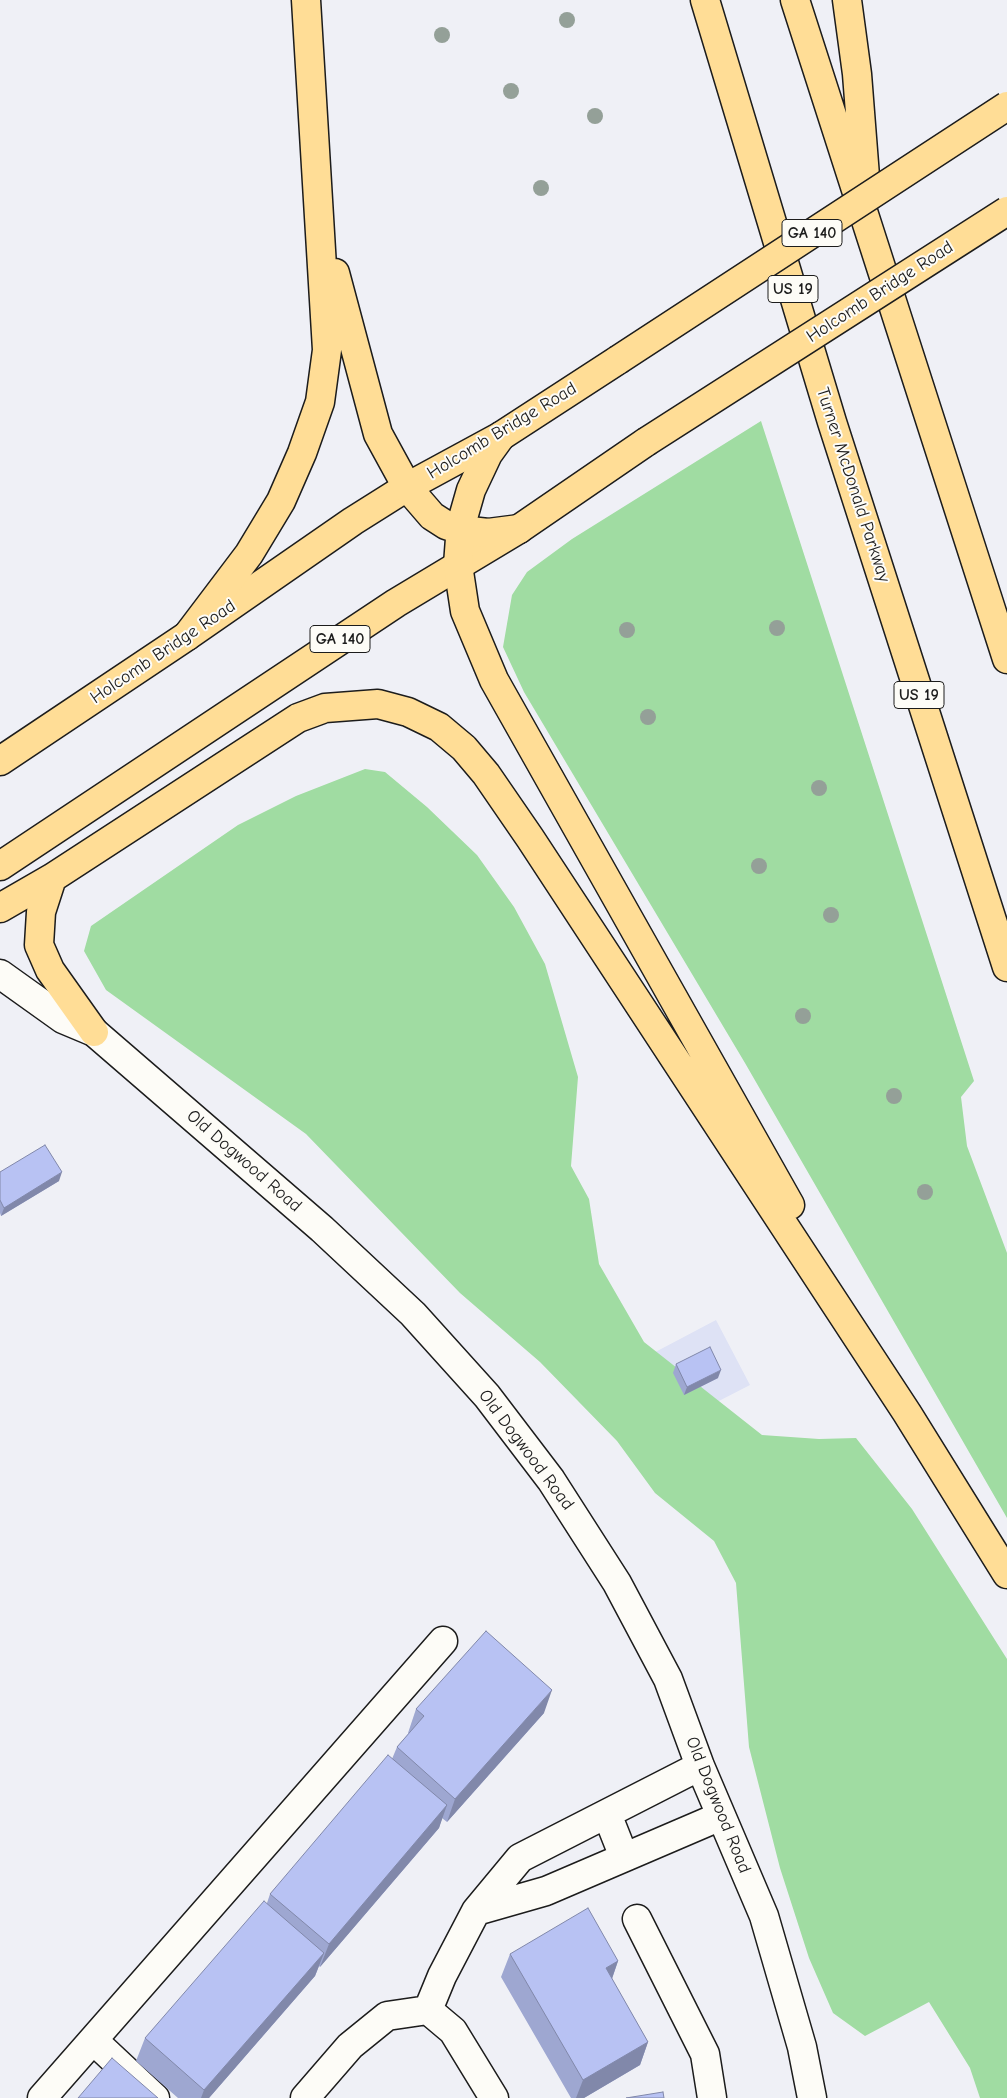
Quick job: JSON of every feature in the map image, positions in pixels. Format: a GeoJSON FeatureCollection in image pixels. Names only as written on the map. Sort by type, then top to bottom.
{"type":"FeatureCollection","features":[{"type":"Feature","properties":{"kind":"main road"},"geometry":{"type":"LineString","coordinates":[[187,636],[250,554],[281,501],[302,453],[320,402],[327,350],[321,221],[306,0]]}},
{"type":"Feature","properties":{"kind":"main road","name":"Turner McDonald Parkway"},"geometry":{"type":"LineString","coordinates":[[706,0],[832,422],[1007,967]]}},
{"type":"Feature","properties":{"kind":"main road"},"geometry":{"type":"LineString","coordinates":[[795,0],[1007,659]]}},
{"type":"Feature","properties":{"kind":"main road"},"geometry":{"type":"LineString","coordinates":[[848,0],[857,74],[868,231]]}},
{"type":"Feature","properties":{"kind":"main road","name":"Holcomb Bridge Road"},"geometry":{"type":"LineString","coordinates":[[0,761],[187,636],[353,521],[407,487],[501,436],[1007,106]]}},
{"type":"Feature","properties":{"kind":"main road","name":"Holcomb Bridge Road"},"geometry":{"type":"LineString","coordinates":[[0,866],[383,611],[519,530],[646,442],[1007,211]]}},
{"type":"Feature","properties":{"kind":"main road"},"geometry":{"type":"LineString","coordinates":[[321,221],[378,434],[407,487],[432,516],[446,525],[461,530],[488,533],[519,530]]}},
{"type":"Feature","properties":{"kind":"main road"},"geometry":{"type":"LineString","coordinates":[[501,436],[488,454],[471,490],[461,530],[458,565],[465,611],[494,680],[907,1413]]}},
{"type":"Feature","properties":{"kind":"main road"},"geometry":{"type":"LineString","coordinates":[[0,908],[52,878],[298,718],[325,708],[378,704],[408,712],[439,728],[464,748],[486,774],[530,838],[907,1413],[1007,1574]]}},
{"type":"Feature","properties":{"kind":"main road"},"geometry":{"type":"LineString","coordinates":[[52,878],[41,912],[39,945],[50,970],[94,1032]]}},
{"type":"Feature","properties":{"kind":"street","name":"Old Dogwood Road"},"geometry":{"type":"LineString","coordinates":[[0,974],[63,1019],[94,1032],[322,1229],[399,1301],[487,1396],[551,1480],[617,1583],[668,1679],[700,1766],[764,1916],[802,2047],[812,2098]]}},
{"type":"Feature","properties":{"kind":"street"},"geometry":{"type":"LineString","coordinates":[[42,2098],[443,1641]]}},
{"type":"Feature","properties":{"kind":"street"},"geometry":{"type":"LineString","coordinates":[[428,2010],[442,1976],[476,1911],[520,1858],[700,1766]]}},
{"type":"Feature","properties":{"kind":"street"},"geometry":{"type":"LineString","coordinates":[[607,1814],[624,1857]]}},
{"type":"Feature","properties":{"kind":"street"},"geometry":{"type":"LineString","coordinates":[[476,1911],[546,1891],[721,1816]]}},
{"type":"Feature","properties":{"kind":"street"},"geometry":{"type":"LineString","coordinates":[[637,1919],[704,2054],[712,2098]]}},
{"type":"Feature","properties":{"kind":"street"},"geometry":{"type":"LineString","coordinates":[[304,2098],[350,2046],[388,2016],[428,2010],[453,2031],[494,2098]]}},
{"type":"Feature","properties":{"kind":"street"},"geometry":{"type":"LineString","coordinates":[[93,2040],[154,2098]]}},
{"type":"Feature","properties":{"kind":"shaded area"},"geometry":{"type":"Polygon","coordinates":[[[716,1320],[750,1385],[678,1422],[644,1358],[716,1320]]]}},
{"type":"Feature","properties":{"kind":"green space"},"geometry":{"type":"Polygon","coordinates":[[[761,421],[974,1081],[961,1097],[967,1146],[1007,1253],[1007,1518],[745,1063],[524,692],[503,647],[512,595],[527,572],[572,539],[761,421]]]}},
{"type":"Feature","properties":{"kind":"green space"},"geometry":{"type":"Polygon","coordinates":[[[365,769],[385,772],[427,807],[477,855],[514,907],[545,964],[578,1077],[571,1166],[589,1199],[599,1264],[644,1342],[762,1435],[819,1439],[856,1438],[912,1509],[1007,1659],[1007,2098],[980,2098],[970,2068],[929,2002],[865,2036],[833,2013],[809,1958],[780,1868],[749,1747],[736,1583],[714,1541],[655,1493],[617,1441],[540,1362],[460,1293],[306,1134],[106,990],[84,951],[91,926],[238,825],[296,796],[365,769]]]}},
{"type":"Feature","properties":{"kind":"building"},"geometry":{"type":"Polygon","coordinates":[[[45,1145],[62,1172],[4,1208],[0,1200],[0,1172],[45,1145]]]}},
{"type":"Feature","properties":{"kind":"building"},"geometry":{"type":"Polygon","coordinates":[[[710,1347],[721,1370],[687,1387],[676,1364],[710,1347]]]}},
{"type":"Feature","properties":{"kind":"building"},"geometry":{"type":"Polygon","coordinates":[[[486,1631],[552,1690],[455,1799],[397,1747],[424,1716],[416,1709],[486,1631]]]}},
{"type":"Feature","properties":{"kind":"building"},"geometry":{"type":"Polygon","coordinates":[[[388,1755],[447,1805],[329,1944],[270,1894],[388,1755]]]}},
{"type":"Feature","properties":{"kind":"building"},"geometry":{"type":"Polygon","coordinates":[[[264,1901],[324,1953],[204,2090],[145,2038],[264,1901]]]}},
{"type":"Feature","properties":{"kind":"building"},"geometry":{"type":"Polygon","coordinates":[[[588,1908],[618,1961],[606,1968],[648,2042],[583,2080],[510,1954],[588,1908]]]}},
{"type":"Feature","properties":{"kind":"building"},"geometry":{"type":"Polygon","coordinates":[[[112,2058],[158,2098],[78,2098],[112,2058]]]}},
{"type":"Feature","properties":{"kind":"building"},"geometry":{"type":"Polygon","coordinates":[[[663,2092],[664,2098],[626,2098],[663,2092]]]}}]}
